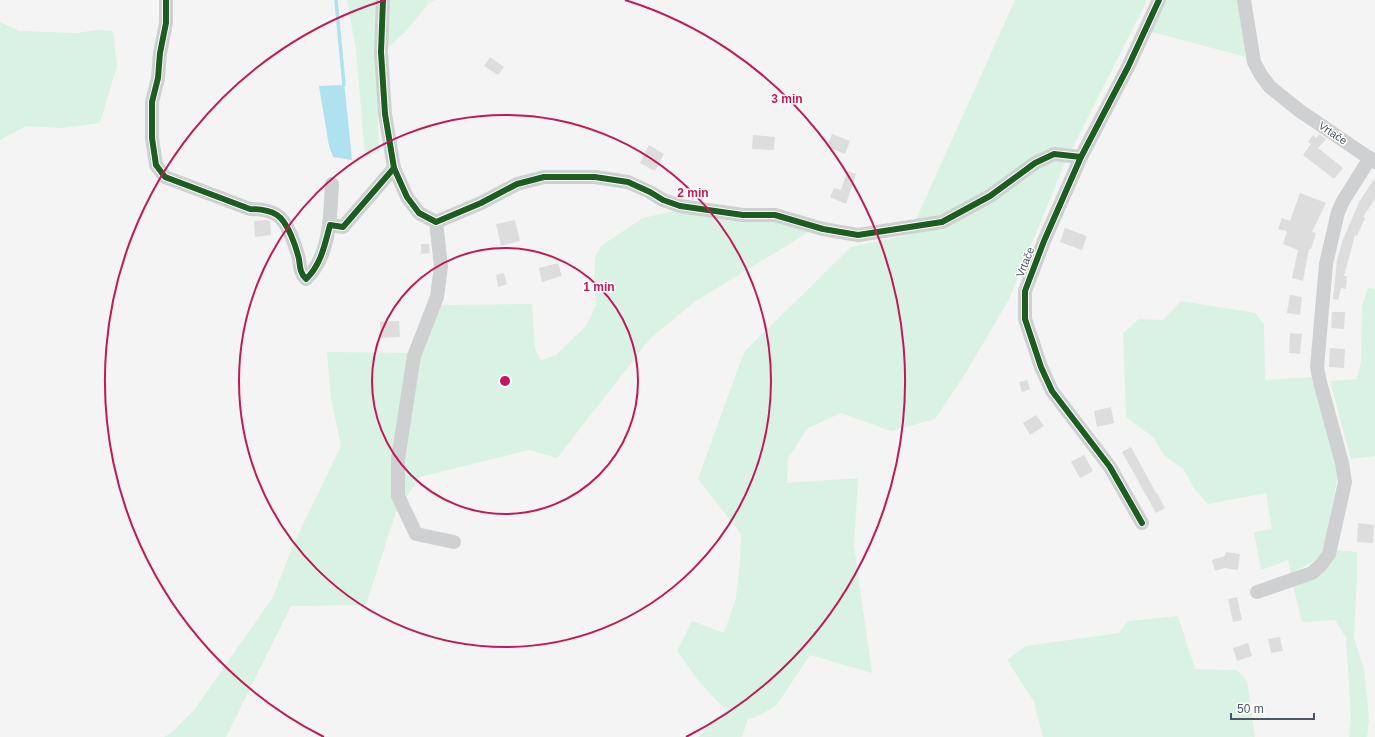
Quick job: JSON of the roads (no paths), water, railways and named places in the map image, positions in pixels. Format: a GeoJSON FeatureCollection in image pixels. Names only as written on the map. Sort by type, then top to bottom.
{"type":"FeatureCollection","features":[{"type":"Feature","properties":{"kind":"street"},"geometry":{"type":"LineString","coordinates":[[166,0],[166,23],[160,53],[158,78],[152,102],[152,138],[156,165],[165,177],[250,209],[264,209],[278,215],[290,231],[302,275],[306,279],[313,272],[323,251],[330,225],[332,184]]}},
{"type":"Feature","properties":{"kind":"street"},"geometry":{"type":"LineString","coordinates":[[383,0],[381,60],[385,114],[394,168],[407,197],[419,213],[436,222]]}},
{"type":"Feature","properties":{"kind":"street","name":"Vrtače"},"geometry":{"type":"LineString","coordinates":[[1142,523],[1110,467],[1052,391],[1041,367],[1025,319],[1025,292],[1044,241],[1082,157],[1128,67],[1159,0]]}},
{"type":"Feature","properties":{"kind":"street","name":"Vrtače"},"geometry":{"type":"LineString","coordinates":[[1244,0],[1254,62],[1270,87],[1300,111],[1372,160]]}},
{"type":"Feature","properties":{"kind":"street"},"geometry":{"type":"LineString","coordinates":[[436,222],[481,203],[517,184],[544,176],[595,177],[628,182],[663,200],[680,206],[743,215],[775,215],[823,229],[858,235],[942,222],[990,196],[1035,163],[1054,154],[1082,157]]}},
{"type":"Feature","properties":{"kind":"street"},"geometry":{"type":"LineString","coordinates":[[1256,592],[1312,573],[1321,565],[1329,554],[1345,482],[1342,463],[1320,382],[1318,367],[1326,264],[1342,201],[1372,160]]}},
{"type":"Feature","properties":{"kind":"street"},"geometry":{"type":"LineString","coordinates":[[330,225],[343,227],[394,168]]}},
{"type":"Feature","properties":{"kind":"street"},"geometry":{"type":"LineString","coordinates":[[436,222],[441,266],[437,297],[414,356],[398,459],[398,496],[416,534],[454,542]]}},
{"type":"Feature","properties":{"kind":"water"},"geometry":{"type":"Polygon","coordinates":[[[344,85],[352,160],[333,157],[329,146],[319,86],[344,85]]]}},
{"type":"Feature","properties":{"kind":"waterway"},"geometry":{"type":"LineString","coordinates":[[336,0],[344,85]]}}]}
